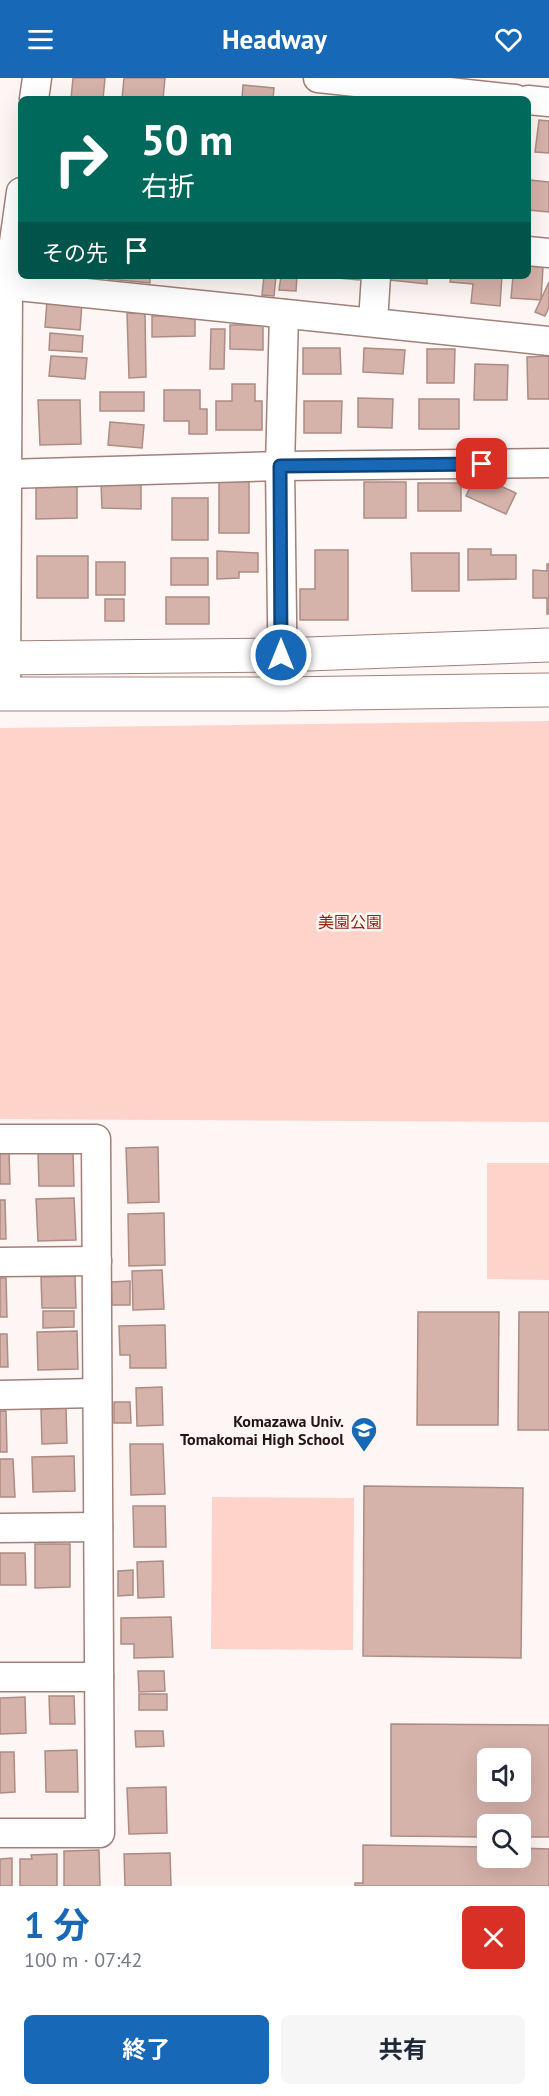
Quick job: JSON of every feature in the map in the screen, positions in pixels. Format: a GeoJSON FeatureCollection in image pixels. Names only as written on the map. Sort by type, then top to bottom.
{"type":"FeatureCollection","features":[{"type":"Feature","properties":{"kind":"street"},"geometry":{"type":"LineString","coordinates":[[34,96],[37,78]]}},
{"type":"Feature","properties":{"kind":"street"},"geometry":{"type":"LineString","coordinates":[[318,78],[484,96]]}},
{"type":"Feature","properties":{"kind":"street"},"geometry":{"type":"LineString","coordinates":[[531,100],[549,102]]}},
{"type":"Feature","properties":{"kind":"street"},"geometry":{"type":"LineString","coordinates":[[18,214],[8,285],[3,694],[283,694],[549,690]]}},
{"type":"Feature","properties":{"kind":"street"},"geometry":{"type":"LineString","coordinates":[[531,251],[549,253]]}},
{"type":"Feature","properties":{"kind":"street"},"geometry":{"type":"LineString","coordinates":[[373,321],[376,279]]}},
{"type":"Feature","properties":{"kind":"street"},"geometry":{"type":"LineString","coordinates":[[8,285],[549,341]]}},
{"type":"Feature","properties":{"kind":"street"},"geometry":{"type":"LineString","coordinates":[[283,694],[280,466],[284,314]]}},
{"type":"Feature","properties":{"kind":"street"},"geometry":{"type":"LineString","coordinates":[[6,474],[280,466],[549,463]]}},
{"type":"Feature","properties":{"kind":"street"},"geometry":{"type":"LineString","coordinates":[[2,658],[281,655],[549,645]]}},
{"type":"Feature","properties":{"kind":"street"},"geometry":{"type":"LineString","coordinates":[[0,1139],[96,1139],[99,1677],[99,1833],[0,1833]]}},
{"type":"Feature","properties":{"kind":"street"},"geometry":{"type":"LineString","coordinates":[[0,1262],[96,1261]]}},
{"type":"Feature","properties":{"kind":"street"},"geometry":{"type":"LineString","coordinates":[[0,1395],[97,1394]]}},
{"type":"Feature","properties":{"kind":"street"},"geometry":{"type":"LineString","coordinates":[[0,1528],[98,1527]]}},
{"type":"Feature","properties":{"kind":"street"},"geometry":{"type":"LineString","coordinates":[[0,1677],[99,1677]]}},
{"type":"Feature","properties":{"kind":"green space","name":"美園公園"},"geometry":{"type":"Polygon","coordinates":[[[549,721],[549,1122],[0,1119],[0,728],[549,721]]]}},
{"type":"Feature","properties":{"kind":"green space"},"geometry":{"type":"Polygon","coordinates":[[[487,1163],[549,1163],[549,1280],[487,1279],[487,1163]]]}},
{"type":"Feature","properties":{"kind":"green space"},"geometry":{"type":"Polygon","coordinates":[[[212,1497],[354,1498],[353,1650],[211,1649],[212,1497]]]}},
{"type":"Feature","properties":{"kind":"building"},"geometry":{"type":"Polygon","coordinates":[[[73,78],[105,78],[103,96],[71,96],[73,78]]]}},
{"type":"Feature","properties":{"kind":"building"},"geometry":{"type":"Polygon","coordinates":[[[124,78],[165,78],[163,96],[122,96],[124,78]]]}},
{"type":"Feature","properties":{"kind":"building"},"geometry":{"type":"Polygon","coordinates":[[[243,85],[274,88],[273,96],[242,96],[243,85]]]}},
{"type":"Feature","properties":{"kind":"building"},"geometry":{"type":"Polygon","coordinates":[[[539,120],[549,121],[549,153],[535,152],[539,120]]]}},
{"type":"Feature","properties":{"kind":"building"},"geometry":{"type":"Polygon","coordinates":[[[531,180],[549,182],[549,212],[531,210],[531,180]]]}},
{"type":"Feature","properties":{"kind":"building"},"geometry":{"type":"Polygon","coordinates":[[[531,266],[543,267],[541,300],[511,298],[513,279],[531,279],[531,266]]]}},
{"type":"Feature","properties":{"kind":"building"},"geometry":{"type":"Polygon","coordinates":[[[108,279],[150,279],[150,283],[108,279]]]}},
{"type":"Feature","properties":{"kind":"building"},"geometry":{"type":"Polygon","coordinates":[[[264,279],[276,279],[274,296],[262,295],[264,279]]]}},
{"type":"Feature","properties":{"kind":"building"},"geometry":{"type":"Polygon","coordinates":[[[281,279],[297,279],[296,291],[279,290],[281,279]]]}},
{"type":"Feature","properties":{"kind":"building"},"geometry":{"type":"Polygon","coordinates":[[[427,279],[427,284],[390,280],[427,279]]]}},
{"type":"Feature","properties":{"kind":"building"},"geometry":{"type":"Polygon","coordinates":[[[450,279],[502,279],[500,306],[471,303],[473,284],[450,282],[450,279]]]}},
{"type":"Feature","properties":{"kind":"building"},"geometry":{"type":"Polygon","coordinates":[[[549,282],[549,307],[545,316],[535,312],[549,282]]]}},
{"type":"Feature","properties":{"kind":"building"},"geometry":{"type":"Polygon","coordinates":[[[47,301],[82,303],[80,330],[45,327],[47,301]]]}},
{"type":"Feature","properties":{"kind":"building"},"geometry":{"type":"Polygon","coordinates":[[[127,313],[145,313],[146,377],[129,378],[127,313]]]}},
{"type":"Feature","properties":{"kind":"building"},"geometry":{"type":"Polygon","coordinates":[[[152,316],[195,316],[195,336],[152,337],[152,316]]]}},
{"type":"Feature","properties":{"kind":"building"},"geometry":{"type":"Polygon","coordinates":[[[230,325],[263,325],[263,350],[230,349],[230,325]]]}},
{"type":"Feature","properties":{"kind":"building"},"geometry":{"type":"Polygon","coordinates":[[[211,329],[225,329],[224,369],[210,369],[211,329]]]}},
{"type":"Feature","properties":{"kind":"building"},"geometry":{"type":"Polygon","coordinates":[[[50,333],[83,336],[82,352],[49,350],[50,333]]]}},
{"type":"Feature","properties":{"kind":"building"},"geometry":{"type":"Polygon","coordinates":[[[303,348],[340,348],[341,374],[303,374],[303,348]]]}},
{"type":"Feature","properties":{"kind":"building"},"geometry":{"type":"Polygon","coordinates":[[[364,348],[405,350],[403,374],[363,372],[364,348]]]}},
{"type":"Feature","properties":{"kind":"building"},"geometry":{"type":"Polygon","coordinates":[[[427,349],[455,349],[454,383],[427,383],[427,349]]]}},
{"type":"Feature","properties":{"kind":"building"},"geometry":{"type":"Polygon","coordinates":[[[51,356],[87,358],[85,379],[49,376],[51,356]]]}},
{"type":"Feature","properties":{"kind":"building"},"geometry":{"type":"Polygon","coordinates":[[[549,356],[549,399],[528,399],[527,357],[549,356]]]}},
{"type":"Feature","properties":{"kind":"building"},"geometry":{"type":"Polygon","coordinates":[[[475,364],[508,365],[507,400],[474,400],[475,364]]]}},
{"type":"Feature","properties":{"kind":"building"},"geometry":{"type":"Polygon","coordinates":[[[232,384],[255,384],[255,401],[262,401],[262,430],[216,430],[216,401],[232,401],[232,384]]]}},
{"type":"Feature","properties":{"kind":"building"},"geometry":{"type":"Polygon","coordinates":[[[164,390],[200,390],[200,409],[207,409],[207,434],[189,434],[189,421],[164,421],[164,390]]]}},
{"type":"Feature","properties":{"kind":"building"},"geometry":{"type":"Polygon","coordinates":[[[100,392],[144,392],[144,411],[100,411],[100,392]]]}},
{"type":"Feature","properties":{"kind":"building"},"geometry":{"type":"Polygon","coordinates":[[[358,398],[393,399],[392,428],[358,427],[358,398]]]}},
{"type":"Feature","properties":{"kind":"building"},"geometry":{"type":"Polygon","coordinates":[[[419,399],[459,399],[459,429],[419,429],[419,399]]]}},
{"type":"Feature","properties":{"kind":"building"},"geometry":{"type":"Polygon","coordinates":[[[38,400],[80,400],[81,444],[40,445],[38,400]]]}},
{"type":"Feature","properties":{"kind":"building"},"geometry":{"type":"Polygon","coordinates":[[[304,401],[342,401],[341,433],[304,433],[304,401]]]}},
{"type":"Feature","properties":{"kind":"building"},"geometry":{"type":"Polygon","coordinates":[[[110,422],[144,425],[142,448],[108,445],[110,422]]]}},
{"type":"Feature","properties":{"kind":"building"},"geometry":{"type":"Polygon","coordinates":[[[476,475],[516,493],[506,514],[466,496],[476,475]]]}},
{"type":"Feature","properties":{"kind":"building"},"geometry":{"type":"Polygon","coordinates":[[[219,481],[249,481],[249,533],[219,533],[219,481]]]}},
{"type":"Feature","properties":{"kind":"building"},"geometry":{"type":"Polygon","coordinates":[[[101,482],[141,482],[141,509],[102,508],[101,482]]]}},
{"type":"Feature","properties":{"kind":"building"},"geometry":{"type":"Polygon","coordinates":[[[364,482],[406,482],[406,518],[364,518],[364,482]]]}},
{"type":"Feature","properties":{"kind":"building"},"geometry":{"type":"Polygon","coordinates":[[[418,483],[461,483],[461,511],[418,511],[418,483]]]}},
{"type":"Feature","properties":{"kind":"building"},"geometry":{"type":"Polygon","coordinates":[[[36,485],[77,485],[77,518],[36,519],[36,485]]]}},
{"type":"Feature","properties":{"kind":"building"},"geometry":{"type":"Polygon","coordinates":[[[172,498],[208,498],[208,540],[172,540],[172,498]]]}},
{"type":"Feature","properties":{"kind":"building"},"geometry":{"type":"Polygon","coordinates":[[[468,549],[491,549],[491,555],[516,555],[516,579],[468,580],[468,549]]]}},
{"type":"Feature","properties":{"kind":"building"},"geometry":{"type":"Polygon","coordinates":[[[315,550],[348,550],[348,620],[300,620],[300,589],[315,589],[315,550]]]}},
{"type":"Feature","properties":{"kind":"building"},"geometry":{"type":"Polygon","coordinates":[[[217,551],[258,553],[258,572],[239,572],[239,578],[217,579],[217,551]]]}},
{"type":"Feature","properties":{"kind":"building"},"geometry":{"type":"Polygon","coordinates":[[[411,553],[459,553],[459,591],[412,591],[411,553]]]}},
{"type":"Feature","properties":{"kind":"building"},"geometry":{"type":"Polygon","coordinates":[[[37,556],[88,556],[88,598],[37,598],[37,556]]]}},
{"type":"Feature","properties":{"kind":"building"},"geometry":{"type":"Polygon","coordinates":[[[171,558],[208,558],[208,585],[171,585],[171,558]]]}},
{"type":"Feature","properties":{"kind":"building"},"geometry":{"type":"Polygon","coordinates":[[[96,562],[125,562],[125,595],[96,595],[96,562]]]}},
{"type":"Feature","properties":{"kind":"building"},"geometry":{"type":"Polygon","coordinates":[[[547,564],[549,564],[549,614],[547,614],[547,598],[533,598],[533,570],[547,571],[547,564]]]}},
{"type":"Feature","properties":{"kind":"building"},"geometry":{"type":"Polygon","coordinates":[[[166,597],[209,597],[209,624],[166,624],[166,597]]]}},
{"type":"Feature","properties":{"kind":"building"},"geometry":{"type":"Polygon","coordinates":[[[105,599],[124,599],[124,621],[105,621],[105,599]]]}},
{"type":"Feature","properties":{"kind":"building"},"geometry":{"type":"Polygon","coordinates":[[[158,1147],[159,1202],[128,1203],[126,1148],[158,1147]]]}},
{"type":"Feature","properties":{"kind":"building"},"geometry":{"type":"Polygon","coordinates":[[[0,1152],[9,1152],[10,1184],[0,1184],[0,1152]]]}},
{"type":"Feature","properties":{"kind":"building"},"geometry":{"type":"Polygon","coordinates":[[[73,1152],[74,1186],[39,1186],[38,1153],[73,1152]]]}},
{"type":"Feature","properties":{"kind":"building"},"geometry":{"type":"Polygon","coordinates":[[[74,1198],[76,1240],[38,1241],[36,1199],[74,1198]]]}},
{"type":"Feature","properties":{"kind":"building"},"geometry":{"type":"Polygon","coordinates":[[[0,1200],[5,1200],[6,1239],[0,1239],[0,1200]]]}},
{"type":"Feature","properties":{"kind":"building"},"geometry":{"type":"Polygon","coordinates":[[[164,1213],[165,1265],[129,1266],[128,1214],[164,1213]]]}},
{"type":"Feature","properties":{"kind":"building"},"geometry":{"type":"Polygon","coordinates":[[[162,1270],[164,1309],[133,1310],[132,1271],[162,1270]]]}},
{"type":"Feature","properties":{"kind":"building"},"geometry":{"type":"Polygon","coordinates":[[[75,1276],[76,1308],[42,1308],[41,1277],[75,1276]]]}},
{"type":"Feature","properties":{"kind":"building"},"geometry":{"type":"Polygon","coordinates":[[[0,1278],[6,1278],[7,1317],[0,1317],[0,1278]]]}},
{"type":"Feature","properties":{"kind":"building"},"geometry":{"type":"Polygon","coordinates":[[[130,1281],[130,1305],[112,1305],[111,1282],[130,1281]]]}},
{"type":"Feature","properties":{"kind":"building"},"geometry":{"type":"Polygon","coordinates":[[[43,1311],[74,1311],[74,1327],[43,1328],[43,1311]]]}},
{"type":"Feature","properties":{"kind":"building"},"geometry":{"type":"Polygon","coordinates":[[[418,1312],[499,1312],[498,1425],[417,1425],[418,1312]]]}},
{"type":"Feature","properties":{"kind":"building"},"geometry":{"type":"Polygon","coordinates":[[[519,1312],[549,1312],[549,1430],[518,1430],[519,1312]]]}},
{"type":"Feature","properties":{"kind":"building"},"geometry":{"type":"Polygon","coordinates":[[[165,1325],[166,1368],[130,1368],[130,1355],[120,1355],[119,1326],[165,1325]]]}},
{"type":"Feature","properties":{"kind":"building"},"geometry":{"type":"Polygon","coordinates":[[[77,1331],[78,1369],[38,1370],[37,1332],[77,1331]]]}},
{"type":"Feature","properties":{"kind":"building"},"geometry":{"type":"Polygon","coordinates":[[[0,1334],[7,1334],[8,1367],[0,1367],[0,1334]]]}},
{"type":"Feature","properties":{"kind":"building"},"geometry":{"type":"Polygon","coordinates":[[[162,1387],[163,1425],[137,1426],[136,1388],[162,1387]]]}},
{"type":"Feature","properties":{"kind":"building"},"geometry":{"type":"Polygon","coordinates":[[[114,1402],[130,1402],[131,1423],[114,1423],[114,1402]]]}},
{"type":"Feature","properties":{"kind":"building"},"geometry":{"type":"Polygon","coordinates":[[[66,1408],[67,1443],[42,1444],[41,1409],[66,1408]]]}},
{"type":"Feature","properties":{"kind":"building"},"geometry":{"type":"Polygon","coordinates":[[[0,1411],[6,1411],[7,1452],[0,1452],[0,1411]]]}},
{"type":"Feature","properties":{"kind":"building"},"geometry":{"type":"Polygon","coordinates":[[[130,1444],[163,1444],[165,1494],[131,1495],[130,1444]]]}},
{"type":"Feature","properties":{"kind":"building"},"geometry":{"type":"Polygon","coordinates":[[[74,1456],[75,1491],[33,1492],[32,1457],[74,1456]]]}},
{"type":"Feature","properties":{"kind":"building"},"geometry":{"type":"Polygon","coordinates":[[[0,1459],[13,1459],[15,1497],[0,1497],[0,1459]]]}},
{"type":"Feature","properties":{"kind":"building"},"geometry":{"type":"Polygon","coordinates":[[[364,1486],[523,1488],[521,1658],[363,1656],[364,1486]]]}},
{"type":"Feature","properties":{"kind":"building"},"geometry":{"type":"Polygon","coordinates":[[[133,1506],[165,1506],[166,1547],[134,1547],[133,1506]]]}},
{"type":"Feature","properties":{"kind":"building"},"geometry":{"type":"Polygon","coordinates":[[[35,1544],[70,1544],[70,1587],[35,1588],[35,1544]]]}},
{"type":"Feature","properties":{"kind":"building"},"geometry":{"type":"Polygon","coordinates":[[[0,1553],[25,1553],[26,1585],[0,1585],[0,1553]]]}},
{"type":"Feature","properties":{"kind":"building"},"geometry":{"type":"Polygon","coordinates":[[[163,1561],[164,1597],[138,1598],[137,1562],[163,1561]]]}},
{"type":"Feature","properties":{"kind":"building"},"geometry":{"type":"Polygon","coordinates":[[[133,1570],[133,1595],[118,1596],[118,1571],[133,1570]]]}},
{"type":"Feature","properties":{"kind":"building"},"geometry":{"type":"Polygon","coordinates":[[[171,1617],[173,1657],[134,1658],[134,1644],[121,1644],[121,1618],[171,1617]]]}},
{"type":"Feature","properties":{"kind":"building"},"geometry":{"type":"Polygon","coordinates":[[[138,1671],[164,1671],[165,1691],[139,1692],[138,1671]]]}},
{"type":"Feature","properties":{"kind":"building"},"geometry":{"type":"Polygon","coordinates":[[[139,1694],[167,1694],[167,1710],[139,1710],[139,1694]]]}},
{"type":"Feature","properties":{"kind":"building"},"geometry":{"type":"Polygon","coordinates":[[[49,1696],[74,1696],[75,1724],[50,1724],[49,1696]]]}},
{"type":"Feature","properties":{"kind":"building"},"geometry":{"type":"Polygon","coordinates":[[[25,1697],[26,1733],[0,1734],[0,1698],[25,1697]]]}},
{"type":"Feature","properties":{"kind":"building"},"geometry":{"type":"Polygon","coordinates":[[[391,1724],[549,1725],[549,1837],[531,1837],[531,1814],[477,1814],[477,1837],[391,1836],[391,1724]]]}},
{"type":"Feature","properties":{"kind":"building"},"geometry":{"type":"Polygon","coordinates":[[[135,1731],[163,1731],[164,1746],[136,1747],[135,1731]]]}},
{"type":"Feature","properties":{"kind":"building"},"geometry":{"type":"Polygon","coordinates":[[[77,1750],[78,1792],[46,1792],[45,1751],[77,1750]]]}},
{"type":"Feature","properties":{"kind":"building"},"geometry":{"type":"Polygon","coordinates":[[[0,1752],[14,1752],[15,1792],[0,1793],[0,1752]]]}},
{"type":"Feature","properties":{"kind":"building"},"geometry":{"type":"Polygon","coordinates":[[[166,1787],[167,1833],[129,1834],[127,1788],[166,1787]]]}},
{"type":"Feature","properties":{"kind":"building"},"geometry":{"type":"Polygon","coordinates":[[[363,1845],[477,1847],[477,1868],[531,1868],[531,1848],[549,1849],[549,1886],[355,1886],[355,1883],[363,1883],[363,1845]]]}},
{"type":"Feature","properties":{"kind":"building"},"geometry":{"type":"Polygon","coordinates":[[[99,1850],[100,1886],[64,1886],[64,1851],[99,1850]]]}},
{"type":"Feature","properties":{"kind":"building"},"geometry":{"type":"Polygon","coordinates":[[[170,1853],[171,1886],[125,1886],[124,1854],[170,1853]]]}},
{"type":"Feature","properties":{"kind":"building"},"geometry":{"type":"Polygon","coordinates":[[[57,1854],[57,1886],[20,1886],[20,1859],[32,1859],[31,1855],[57,1854]]]}},
{"type":"Feature","properties":{"kind":"building"},"geometry":{"type":"Polygon","coordinates":[[[12,1858],[12,1886],[0,1886],[0,1859],[12,1858]]]}},
{"type":"Feature","properties":{"kind":"place","name":"Komazawa Univ. Tomakomai High School"},"geometry":{"type":"Point","coordinates":[364,1453]}},
{"type":"Feature","properties":{"kind":"route"},"geometry":{"type":"LineString","coordinates":[[281,655],[280,466],[482,464]]}}]}
